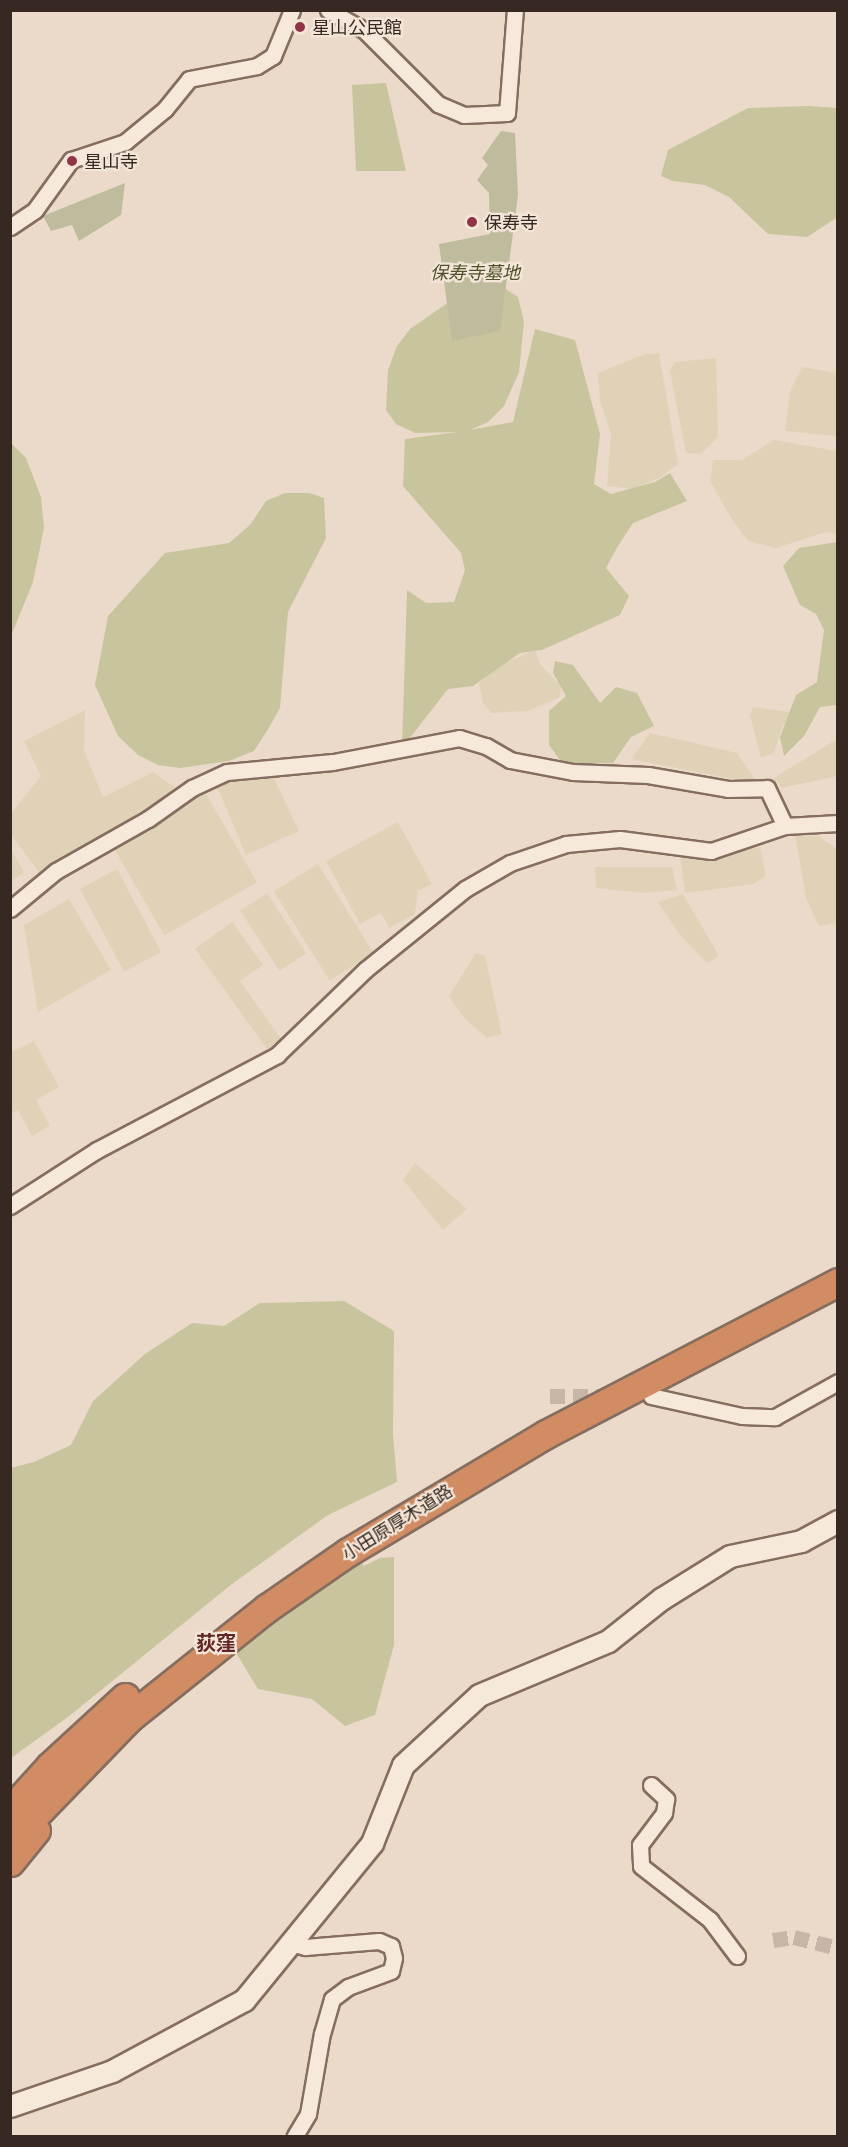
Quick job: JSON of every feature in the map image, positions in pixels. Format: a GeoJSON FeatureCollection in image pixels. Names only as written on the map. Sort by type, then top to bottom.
{"type":"FeatureCollection","features":[{"type":"Feature","properties":{"kind":"highway","name":"小田原厚木道路"},"geometry":{"type":"LineString","coordinates":[[10,1841],[129,1718],[267,1608],[348,1552],[536,1439],[737,1324],[837,1262]]}},
{"type":"Feature","properties":{"kind":"highway","name":"小田原厚木道路"},"geometry":{"type":"LineString","coordinates":[[10,1810],[50,1766],[125,1697],[304,1560],[454,1465],[737,1324],[837,1282]]}},
{"type":"Feature","properties":{"kind":"highway"},"geometry":{"type":"LineString","coordinates":[[10,1862],[129,1718]]}},
{"type":"Feature","properties":{"kind":"street"},"geometry":{"type":"LineString","coordinates":[[10,227],[35,210],[71,160],[125,142],[165,109],[189,79],[257,66],[273,56],[292,10]]}},
{"type":"Feature","properties":{"kind":"street"},"geometry":{"type":"LineString","coordinates":[[328,10],[364,30],[438,104],[464,115],[507,113],[515,10]]}},
{"type":"Feature","properties":{"kind":"street"},"geometry":{"type":"LineString","coordinates":[[10,909],[56,871],[148,819],[192,788],[227,772],[333,762],[459,738],[486,746],[510,760],[573,772],[648,775],[728,789],[767,788],[784,826]]}},
{"type":"Feature","properties":{"kind":"street"},"geometry":{"type":"LineString","coordinates":[[10,1206],[97,1150],[277,1055],[365,970],[465,890],[510,863],[566,844],[620,839],[711,851],[784,826],[837,823]]}},
{"type":"Feature","properties":{"kind":"street"},"geometry":{"type":"LineString","coordinates":[[651,1396],[742,1416],[775,1417],[837,1382]]}},
{"type":"Feature","properties":{"kind":"street"},"geometry":{"type":"LineString","coordinates":[[10,2106],[112,2072],[234,2006],[252,1991],[372,1843],[403,1765],[479,1695],[608,1641],[661,1599],[730,1556],[801,1541],[837,1521]]}},
{"type":"Feature","properties":{"kind":"street"},"geometry":{"type":"LineString","coordinates":[[651,1785],[666,1799],[664,1813],[640,1845],[641,1866],[710,1920],[737,1956]]}},
{"type":"Feature","properties":{"kind":"street"},"geometry":{"type":"LineString","coordinates":[[291,1943],[305,1947],[379,1941],[391,1946],[394,1958],[391,1971],[348,1987],[332,1998],[322,2033],[308,2114],[295,2136]]}},
{"type":"Feature","properties":{"kind":"shaded area"},"geometry":{"type":"Polygon","coordinates":[[[386,83],[406,171],[356,171],[352,85],[386,83]]]}},
{"type":"Feature","properties":{"kind":"shaded area"},"geometry":{"type":"Polygon","coordinates":[[[809,106],[837,108],[838,217],[807,237],[768,234],[729,197],[705,185],[673,181],[661,176],[668,150],[748,108],[809,106]]]}},
{"type":"Feature","properties":{"kind":"shaded area"},"geometry":{"type":"Polygon","coordinates":[[[504,288],[518,297],[524,322],[519,372],[504,406],[488,422],[470,430],[513,422],[535,329],[575,340],[600,434],[594,484],[611,494],[655,482],[670,473],[687,501],[633,523],[618,546],[606,568],[629,596],[620,615],[542,650],[520,653],[473,686],[448,689],[402,748],[407,590],[426,603],[454,602],[465,570],[461,553],[403,486],[405,439],[457,432],[415,433],[396,424],[386,410],[388,370],[397,346],[410,329],[446,304],[478,290],[504,288]]]}},
{"type":"Feature","properties":{"kind":"shaded area"},"geometry":{"type":"Polygon","coordinates":[[[659,353],[678,464],[659,478],[632,489],[607,486],[611,434],[600,401],[598,373],[645,354],[659,353]]]}},
{"type":"Feature","properties":{"kind":"shaded area"},"geometry":{"type":"Polygon","coordinates":[[[716,358],[718,437],[701,454],[686,453],[670,371],[675,362],[716,358]]]}},
{"type":"Feature","properties":{"kind":"shaded area"},"geometry":{"type":"Polygon","coordinates":[[[802,367],[837,373],[837,436],[785,431],[790,391],[802,367]]]}},
{"type":"Feature","properties":{"kind":"shaded area"},"geometry":{"type":"Polygon","coordinates":[[[774,440],[837,451],[837,534],[826,532],[776,548],[748,541],[733,521],[710,481],[713,460],[742,460],[774,440]]]}},
{"type":"Feature","properties":{"kind":"shaded area"},"geometry":{"type":"Polygon","coordinates":[[[11,443],[26,458],[41,497],[44,528],[33,582],[11,636],[11,443]]]}},
{"type":"Feature","properties":{"kind":"shaded area"},"geometry":{"type":"Polygon","coordinates":[[[285,493],[309,493],[324,498],[326,538],[288,612],[280,708],[254,751],[229,761],[180,768],[158,765],[138,755],[118,736],[95,685],[108,616],[165,553],[229,543],[250,525],[266,501],[285,493]]]}},
{"type":"Feature","properties":{"kind":"shaded area"},"geometry":{"type":"Polygon","coordinates":[[[837,542],[837,705],[820,707],[804,736],[784,756],[780,737],[796,695],[817,682],[824,630],[816,614],[800,605],[783,566],[799,548],[837,542]]]}},
{"type":"Feature","properties":{"kind":"shaded area"},"geometry":{"type":"Polygon","coordinates":[[[535,650],[540,664],[561,686],[560,697],[528,711],[491,713],[483,703],[479,683],[498,666],[535,650]]]}},
{"type":"Feature","properties":{"kind":"shaded area"},"geometry":{"type":"Polygon","coordinates":[[[555,661],[573,665],[600,703],[616,687],[637,693],[654,726],[631,737],[613,763],[563,764],[549,745],[549,711],[566,696],[553,673],[555,661]]]}},
{"type":"Feature","properties":{"kind":"shaded area"},"geometry":{"type":"Polygon","coordinates":[[[753,707],[789,712],[793,721],[783,724],[774,753],[761,758],[750,715],[753,707]]]}},
{"type":"Feature","properties":{"kind":"shaded area"},"geometry":{"type":"Polygon","coordinates":[[[85,710],[84,750],[103,797],[153,772],[178,790],[39,872],[11,835],[10,815],[41,776],[24,741],[85,710]]]}},
{"type":"Feature","properties":{"kind":"shaded area"},"geometry":{"type":"Polygon","coordinates":[[[650,733],[737,753],[758,784],[631,759],[650,733]]]}},
{"type":"Feature","properties":{"kind":"shaded area"},"geometry":{"type":"Polygon","coordinates":[[[837,739],[837,776],[782,788],[774,778],[837,739]]]}},
{"type":"Feature","properties":{"kind":"shaded area"},"geometry":{"type":"Polygon","coordinates":[[[271,772],[299,831],[246,855],[216,784],[271,772]]]}},
{"type":"Feature","properties":{"kind":"shaded area"},"geometry":{"type":"Polygon","coordinates":[[[205,792],[257,882],[164,936],[112,846],[205,792]]]}},
{"type":"Feature","properties":{"kind":"shaded area"},"geometry":{"type":"Polygon","coordinates":[[[398,822],[432,884],[418,891],[415,914],[389,928],[381,913],[360,924],[326,861],[398,822]]]}},
{"type":"Feature","properties":{"kind":"shaded area"},"geometry":{"type":"Polygon","coordinates":[[[795,834],[820,837],[837,849],[837,923],[819,926],[806,898],[795,834]]]}},
{"type":"Feature","properties":{"kind":"shaded area"},"geometry":{"type":"Polygon","coordinates":[[[760,847],[766,876],[753,884],[685,893],[680,856],[721,856],[760,847]]]}},
{"type":"Feature","properties":{"kind":"shaded area"},"geometry":{"type":"Polygon","coordinates":[[[11,849],[24,872],[10,882],[11,849]]]}},
{"type":"Feature","properties":{"kind":"shaded area"},"geometry":{"type":"Polygon","coordinates":[[[318,864],[374,953],[330,981],[274,892],[318,864]]]}},
{"type":"Feature","properties":{"kind":"shaded area"},"geometry":{"type":"Polygon","coordinates":[[[595,867],[672,867],[677,890],[643,893],[596,888],[595,867]]]}},
{"type":"Feature","properties":{"kind":"shaded area"},"geometry":{"type":"Polygon","coordinates":[[[117,869],[161,952],[124,972],[80,889],[117,869]]]}},
{"type":"Feature","properties":{"kind":"shaded area"},"geometry":{"type":"Polygon","coordinates":[[[267,893],[306,953],[279,971],[240,910],[267,893]]]}},
{"type":"Feature","properties":{"kind":"shaded area"},"geometry":{"type":"Polygon","coordinates":[[[683,894],[719,956],[707,963],[681,936],[658,902],[683,894]]]}},
{"type":"Feature","properties":{"kind":"shaded area"},"geometry":{"type":"Polygon","coordinates":[[[69,899],[111,970],[38,1012],[24,925],[69,899]]]}},
{"type":"Feature","properties":{"kind":"shaded area"},"geometry":{"type":"Polygon","coordinates":[[[232,922],[263,965],[240,981],[281,1039],[267,1049],[195,949],[232,922]]]}},
{"type":"Feature","properties":{"kind":"shaded area"},"geometry":{"type":"Polygon","coordinates":[[[476,953],[485,956],[502,1034],[487,1038],[464,1018],[449,996],[476,953]]]}},
{"type":"Feature","properties":{"kind":"shaded area"},"geometry":{"type":"Polygon","coordinates":[[[34,1041],[59,1087],[36,1100],[50,1126],[32,1136],[18,1110],[11,1114],[10,1053],[34,1041]]]}},
{"type":"Feature","properties":{"kind":"shaded area"},"geometry":{"type":"Polygon","coordinates":[[[415,1163],[467,1209],[443,1230],[403,1180],[415,1163]]]}},
{"type":"Feature","properties":{"kind":"shaded area"},"geometry":{"type":"Polygon","coordinates":[[[344,1301],[394,1331],[393,1434],[397,1482],[328,1515],[232,1584],[68,1717],[11,1758],[11,1468],[34,1462],[71,1445],[93,1401],[145,1354],[192,1323],[224,1326],[260,1303],[344,1301]]]}},
{"type":"Feature","properties":{"kind":"shaded area"},"geometry":{"type":"Polygon","coordinates":[[[394,1557],[394,1645],[375,1715],[345,1726],[312,1699],[258,1689],[235,1651],[279,1613],[358,1558],[364,1566],[380,1558],[394,1557]]]}},
{"type":"Feature","properties":{"kind":"green space","name":"保寿寺墓地"},"geometry":{"type":"Polygon","coordinates":[[[501,131],[515,133],[518,195],[500,331],[452,341],[439,244],[490,234],[489,193],[477,180],[488,165],[482,158],[501,131]]]}},
{"type":"Feature","properties":{"kind":"green space"},"geometry":{"type":"Polygon","coordinates":[[[125,183],[121,215],[79,241],[72,225],[51,231],[43,216],[125,183]]]}},
{"type":"Feature","properties":{"kind":"tunnel"},"geometry":{"type":"LineString","coordinates":[[550,1396],[610,1396]]}},
{"type":"Feature","properties":{"kind":"tunnel"},"geometry":{"type":"LineString","coordinates":[[773,1940],[794,1937],[838,1948]]}},
{"type":"Feature","properties":{"kind":"place","name":"星山公民館"},"geometry":{"type":"Point","coordinates":[300,27]}},
{"type":"Feature","properties":{"kind":"place","name":"星山寺"},"geometry":{"type":"Point","coordinates":[72,161]}},
{"type":"Feature","properties":{"kind":"place","name":"保寿寺"},"geometry":{"type":"Point","coordinates":[472,222]}},
{"type":"Feature","properties":{"kind":"district","name":"荻窪"},"geometry":{"type":"Point","coordinates":[216,1642]}}]}
